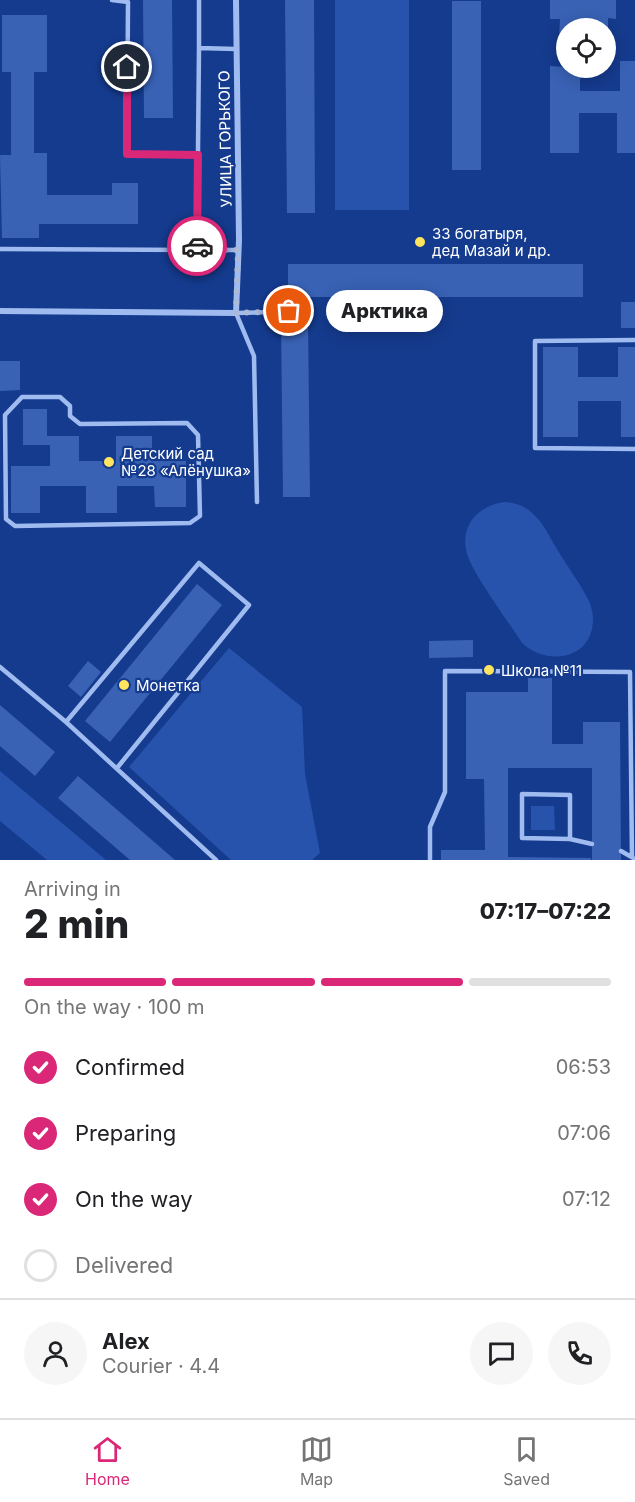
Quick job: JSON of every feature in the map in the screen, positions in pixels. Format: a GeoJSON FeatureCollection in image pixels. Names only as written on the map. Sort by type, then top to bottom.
{"type":"FeatureCollection","features":[{"type":"Feature","properties":{"kind":"street","name":"УЛИЦА ГОРЬКОГО"},"geometry":{"type":"LineString","coordinates":[[236,0],[238,250],[236,313]]}},
{"type":"Feature","properties":{"kind":"street"},"geometry":{"type":"LineString","coordinates":[[0,311],[236,313]]}},
{"type":"Feature","properties":{"kind":"lane"},"geometry":{"type":"LineString","coordinates":[[112,0],[128,2],[127,154],[198,155]]}},
{"type":"Feature","properties":{"kind":"lane"},"geometry":{"type":"LineString","coordinates":[[197,250],[198,0]]}},
{"type":"Feature","properties":{"kind":"lane"},"geometry":{"type":"LineString","coordinates":[[199,48],[236,49]]}},
{"type":"Feature","properties":{"kind":"lane"},"geometry":{"type":"LineString","coordinates":[[0,249],[238,250]]}},
{"type":"Feature","properties":{"kind":"lane"},"geometry":{"type":"LineString","coordinates":[[257,502],[254,356],[236,313],[311,311]]}},
{"type":"Feature","properties":{"kind":"lane"},"geometry":{"type":"LineString","coordinates":[[635,340],[535,341],[535,448],[635,448]]}},
{"type":"Feature","properties":{"kind":"lane"},"geometry":{"type":"LineString","coordinates":[[22,397],[60,397],[70,406],[70,416],[80,424],[187,423],[198,435],[200,516],[190,523],[15,526],[6,519],[3,414],[22,397]]}},
{"type":"Feature","properties":{"kind":"lane"},"geometry":{"type":"LineString","coordinates":[[66,722],[198,563],[249,605],[117,768]]}},
{"type":"Feature","properties":{"kind":"lane"},"geometry":{"type":"LineString","coordinates":[[0,667],[66,722],[216,860]]}},
{"type":"Feature","properties":{"kind":"lane"},"geometry":{"type":"LineString","coordinates":[[430,860],[430,827],[445,792],[445,671],[630,672],[633,858]]}},
{"type":"Feature","properties":{"kind":"lane"},"geometry":{"type":"LineString","coordinates":[[570,839],[570,795],[522,794],[522,838],[570,839],[592,844]]}},
{"type":"Feature","properties":{"kind":"lane"},"geometry":{"type":"LineString","coordinates":[[621,851],[633,858]]}},
{"type":"Feature","properties":{"kind":"shaded area"},"geometry":{"type":"Polygon","coordinates":[[[335,0],[409,0],[409,210],[335,210],[335,0]]]}},
{"type":"Feature","properties":{"kind":"shaded area"},"geometry":{"type":"Polygon","coordinates":[[[505,502],[524,507],[538,519],[589,601],[593,617],[591,632],[586,643],[567,655],[544,655],[522,643],[482,583],[469,559],[465,540],[466,532],[474,517],[488,507],[505,502]]]}},
{"type":"Feature","properties":{"kind":"shaded area"},"geometry":{"type":"Polygon","coordinates":[[[229,648],[302,707],[305,774],[320,853],[312,860],[231,860],[129,767],[229,648]]]}},
{"type":"Feature","properties":{"kind":"shaded area"},"geometry":{"type":"Polygon","coordinates":[[[0,771],[106,860],[47,860],[0,821],[0,771]]]}},
{"type":"Feature","properties":{"kind":"shaded area"},"geometry":{"type":"Polygon","coordinates":[[[531,806],[554,806],[555,830],[531,830],[531,806]]]}},
{"type":"Feature","properties":{"kind":"building"},"geometry":{"type":"Polygon","coordinates":[[[143,0],[172,0],[173,118],[144,118],[143,0]]]}},
{"type":"Feature","properties":{"kind":"building"},"geometry":{"type":"Polygon","coordinates":[[[285,0],[314,0],[315,213],[287,213],[285,0]]]}},
{"type":"Feature","properties":{"kind":"building"},"geometry":{"type":"Polygon","coordinates":[[[550,0],[616,0],[616,18],[550,19],[550,0]]]}},
{"type":"Feature","properties":{"kind":"building"},"geometry":{"type":"Polygon","coordinates":[[[452,1],[481,1],[481,170],[452,170],[452,1]]]}},
{"type":"Feature","properties":{"kind":"building"},"geometry":{"type":"Polygon","coordinates":[[[2,15],[47,15],[47,72],[34,72],[34,153],[47,153],[47,195],[112,195],[112,183],[138,183],[138,224],[39,224],[39,238],[2,238],[0,155],[11,155],[11,72],[2,72],[2,15]]]}},
{"type":"Feature","properties":{"kind":"building"},"geometry":{"type":"Polygon","coordinates":[[[620,61],[635,61],[635,153],[617,153],[617,113],[579,113],[579,153],[550,153],[550,66],[556,66],[556,78],[580,78],[580,91],[620,91],[620,61]]]}},
{"type":"Feature","properties":{"kind":"building"},"geometry":{"type":"Polygon","coordinates":[[[288,264],[583,264],[583,297],[288,297],[288,264]]]}},
{"type":"Feature","properties":{"kind":"building"},"geometry":{"type":"Polygon","coordinates":[[[621,302],[635,302],[635,328],[621,328],[621,302]]]}},
{"type":"Feature","properties":{"kind":"building"},"geometry":{"type":"Polygon","coordinates":[[[281,321],[308,321],[310,497],[283,497],[281,321]]]}},
{"type":"Feature","properties":{"kind":"building"},"geometry":{"type":"Polygon","coordinates":[[[543,347],[578,347],[578,377],[618,377],[618,347],[635,347],[635,437],[621,437],[621,401],[578,401],[578,437],[543,437],[543,347]]]}},
{"type":"Feature","properties":{"kind":"building"},"geometry":{"type":"Polygon","coordinates":[[[0,361],[20,361],[20,390],[0,391],[0,361]]]}},
{"type":"Feature","properties":{"kind":"building"},"geometry":{"type":"Polygon","coordinates":[[[23,409],[47,409],[47,436],[79,436],[79,461],[116,461],[116,436],[152,436],[152,461],[186,461],[186,507],[155,507],[154,486],[117,486],[117,513],[86,513],[86,486],[40,486],[40,513],[11,513],[11,466],[50,466],[50,445],[23,445],[23,409]]]}},
{"type":"Feature","properties":{"kind":"building"},"geometry":{"type":"Polygon","coordinates":[[[197,584],[222,605],[110,742],[85,721],[197,584]]]}},
{"type":"Feature","properties":{"kind":"building"},"geometry":{"type":"Polygon","coordinates":[[[473,640],[473,657],[429,658],[429,641],[473,640]]]}},
{"type":"Feature","properties":{"kind":"building"},"geometry":{"type":"Polygon","coordinates":[[[88,661],[101,672],[81,697],[68,686],[88,661]]]}},
{"type":"Feature","properties":{"kind":"building"},"geometry":{"type":"Polygon","coordinates":[[[528,678],[552,678],[552,744],[583,744],[583,722],[620,722],[621,860],[592,860],[592,768],[508,768],[508,857],[591,858],[591,860],[441,860],[441,850],[485,850],[484,779],[466,779],[466,692],[528,692],[528,678]]]}},
{"type":"Feature","properties":{"kind":"building"},"geometry":{"type":"Polygon","coordinates":[[[0,705],[55,752],[35,776],[0,746],[0,705]]]}},
{"type":"Feature","properties":{"kind":"building"},"geometry":{"type":"Polygon","coordinates":[[[78,776],[175,860],[130,860],[58,798],[78,776]]]}},
{"type":"Feature","properties":{"kind":"way so far"},"geometry":{"type":"LineString","coordinates":[[197,246],[197,250],[238,250],[236,313],[289,311]]}},
{"type":"Feature","properties":{"kind":"place","name":"33 богатыря, дед Мазай и др."},"geometry":{"type":"Point","coordinates":[420,242]}},
{"type":"Feature","properties":{"kind":"place","name":"Арктика"},"geometry":{"type":"Point","coordinates":[289,311]}},
{"type":"Feature","properties":{"kind":"place","name":"Детский сад №28 «Алёнушка»"},"geometry":{"type":"Point","coordinates":[109,462]}},
{"type":"Feature","properties":{"kind":"place","name":"Школа №11"},"geometry":{"type":"Point","coordinates":[489,670]}},
{"type":"Feature","properties":{"kind":"place","name":"Монетка"},"geometry":{"type":"Point","coordinates":[124,685]}},
{"type":"Feature","properties":{"kind":"route"},"geometry":{"type":"LineString","coordinates":[[127,67],[127,154],[198,155],[197,246]]}}]}
